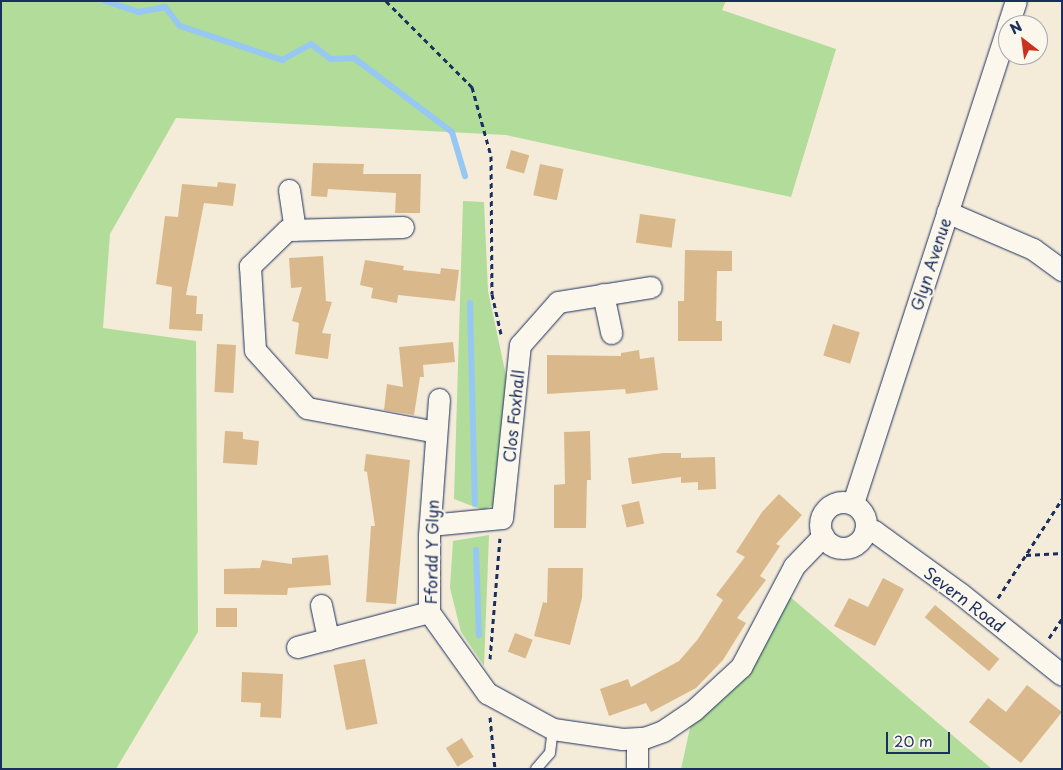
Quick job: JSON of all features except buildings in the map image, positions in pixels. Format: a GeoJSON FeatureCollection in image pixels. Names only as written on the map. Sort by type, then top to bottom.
{"type":"FeatureCollection","features":[{"type":"Feature","properties":{"kind":"street","name":"Glyn Avenue"},"geometry":{"type":"LineString","coordinates":[[1011,15],[1016,1]]}},
{"type":"Feature","properties":{"kind":"street","name":"Glyn Avenue"},"geometry":{"type":"LineString","coordinates":[[853,503],[998,56]]}},
{"type":"Feature","properties":{"kind":"street"},"geometry":{"type":"LineString","coordinates":[[290,190],[295,230]]}},
{"type":"Feature","properties":{"kind":"street"},"geometry":{"type":"LineString","coordinates":[[947,212],[1033,249],[1062,270]]}},
{"type":"Feature","properties":{"kind":"street"},"geometry":{"type":"LineString","coordinates":[[403,227],[287,230],[250,266],[255,350],[307,408],[436,432]]}},
{"type":"Feature","properties":{"kind":"street","name":"Clos Foxhall"},"geometry":{"type":"LineString","coordinates":[[502,518],[520,345],[558,302],[651,287]]}},
{"type":"Feature","properties":{"kind":"street"},"geometry":{"type":"LineString","coordinates":[[603,294],[611,333]]}},
{"type":"Feature","properties":{"kind":"street","name":"Ffordd Y Glyn"},"geometry":{"type":"LineString","coordinates":[[439,399],[430,525],[429,612],[487,693],[553,729],[637,739],[663,731],[694,710],[741,666],[794,566],[823,536]]}},
{"type":"Feature","properties":{"kind":"street"},"geometry":{"type":"LineString","coordinates":[[838,502],[853,503],[866,518],[866,531],[857,544],[842,548],[834,546],[823,536],[820,522],[826,509],[838,502]]}},
{"type":"Feature","properties":{"kind":"street"},"geometry":{"type":"LineString","coordinates":[[430,525],[502,518]]}},
{"type":"Feature","properties":{"kind":"street","name":"Severn Road"},"geometry":{"type":"LineString","coordinates":[[866,531],[874,531],[987,615],[1062,675]]}},
{"type":"Feature","properties":{"kind":"street"},"geometry":{"type":"LineString","coordinates":[[321,606],[328,639]]}},
{"type":"Feature","properties":{"kind":"street"},"geometry":{"type":"LineString","coordinates":[[297,647],[429,612]]}},
{"type":"Feature","properties":{"kind":"street"},"geometry":{"type":"LineString","coordinates":[[637,739],[637,769]]}},
{"type":"Feature","properties":{"kind":"lane"},"geometry":{"type":"LineString","coordinates":[[536,769],[550,753],[553,729]]}},
{"type":"Feature","properties":{"kind":"path"},"geometry":{"type":"LineString","coordinates":[[386,1],[472,87],[490,156],[492,294],[503,340]]}},
{"type":"Feature","properties":{"kind":"path"},"geometry":{"type":"LineString","coordinates":[[987,615],[1062,499]]}},
{"type":"Feature","properties":{"kind":"path"},"geometry":{"type":"LineString","coordinates":[[495,769],[487,693],[502,518]]}},
{"type":"Feature","properties":{"kind":"path"},"geometry":{"type":"LineString","coordinates":[[1026,554],[1062,553]]}},
{"type":"Feature","properties":{"kind":"green space"},"geometry":{"type":"Polygon","coordinates":[[[1,1],[726,1],[722,10],[836,49],[791,197],[506,135],[176,118],[110,234],[103,328],[196,341],[198,632],[116,769],[1,769],[1,1]]]}},
{"type":"Feature","properties":{"kind":"green space"},"geometry":{"type":"Polygon","coordinates":[[[463,201],[484,202],[488,291],[508,385],[496,504],[483,510],[454,499],[463,201]]]}},
{"type":"Feature","properties":{"kind":"green space"},"geometry":{"type":"Polygon","coordinates":[[[489,535],[484,666],[461,632],[450,588],[453,541],[489,535]]]}},
{"type":"Feature","properties":{"kind":"green space"},"geometry":{"type":"Polygon","coordinates":[[[782,590],[992,769],[681,769],[694,710],[741,666],[782,590]]]}},
{"type":"Feature","properties":{"kind":"waterway"},"geometry":{"type":"LineString","coordinates":[[105,1],[138,12],[165,7],[180,26],[282,60],[311,44],[331,59],[354,58],[452,132],[465,176]]}},
{"type":"Feature","properties":{"kind":"waterway"},"geometry":{"type":"LineString","coordinates":[[470,303],[475,504]]}},
{"type":"Feature","properties":{"kind":"waterway"},"geometry":{"type":"LineString","coordinates":[[476,550],[479,635]]}}]}
